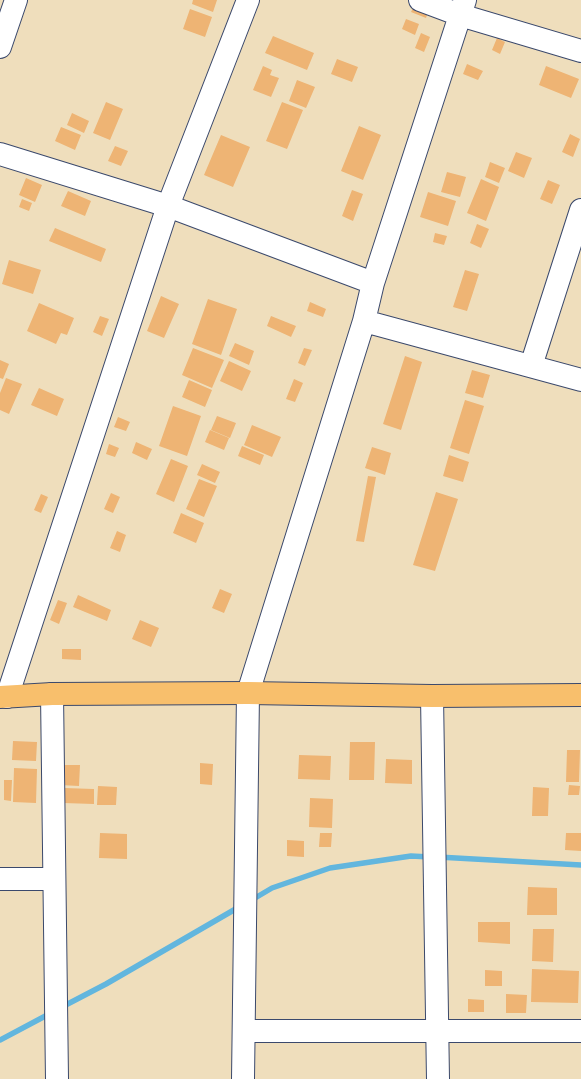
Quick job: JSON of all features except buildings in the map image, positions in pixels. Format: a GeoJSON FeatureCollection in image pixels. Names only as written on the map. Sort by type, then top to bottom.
{"type":"FeatureCollection","features":[{"type":"Feature","properties":{"kind":"main road"},"geometry":{"type":"LineString","coordinates":[[3,697],[52,694],[248,693],[432,696],[581,695]]}},
{"type":"Feature","properties":{"kind":"street"},"geometry":{"type":"LineString","coordinates":[[0,47],[16,0]]}},
{"type":"Feature","properties":{"kind":"street"},"geometry":{"type":"LineString","coordinates":[[3,697],[168,206],[248,0]]}},
{"type":"Feature","properties":{"kind":"street"},"geometry":{"type":"LineString","coordinates":[[420,0],[463,8],[581,51]]}},
{"type":"Feature","properties":{"kind":"street"},"geometry":{"type":"LineString","coordinates":[[243,1079],[248,693],[364,322],[373,283],[463,8]]}},
{"type":"Feature","properties":{"kind":"street"},"geometry":{"type":"LineString","coordinates":[[0,154],[168,206],[373,283]]}},
{"type":"Feature","properties":{"kind":"street"},"geometry":{"type":"LineString","coordinates":[[531,366],[581,210]]}},
{"type":"Feature","properties":{"kind":"street"},"geometry":{"type":"LineString","coordinates":[[364,322],[581,380]]}},
{"type":"Feature","properties":{"kind":"street"},"geometry":{"type":"LineString","coordinates":[[52,694],[57,1079]]}},
{"type":"Feature","properties":{"kind":"street"},"geometry":{"type":"LineString","coordinates":[[432,696],[438,1079]]}},
{"type":"Feature","properties":{"kind":"street"},"geometry":{"type":"LineString","coordinates":[[0,879],[54,879]]}},
{"type":"Feature","properties":{"kind":"street"},"geometry":{"type":"LineString","coordinates":[[244,1031],[581,1031]]}},
{"type":"Feature","properties":{"kind":"waterway"},"geometry":{"type":"LineString","coordinates":[[250,901],[272,888],[330,868],[411,856],[430,857]]}},
{"type":"Feature","properties":{"kind":"waterway"},"geometry":{"type":"LineString","coordinates":[[438,857],[581,865]]}},
{"type":"Feature","properties":{"kind":"waterway"},"geometry":{"type":"LineString","coordinates":[[60,1008],[106,984],[239,907]]}},
{"type":"Feature","properties":{"kind":"waterway"},"geometry":{"type":"LineString","coordinates":[[0,1040],[51,1013]]}}]}
